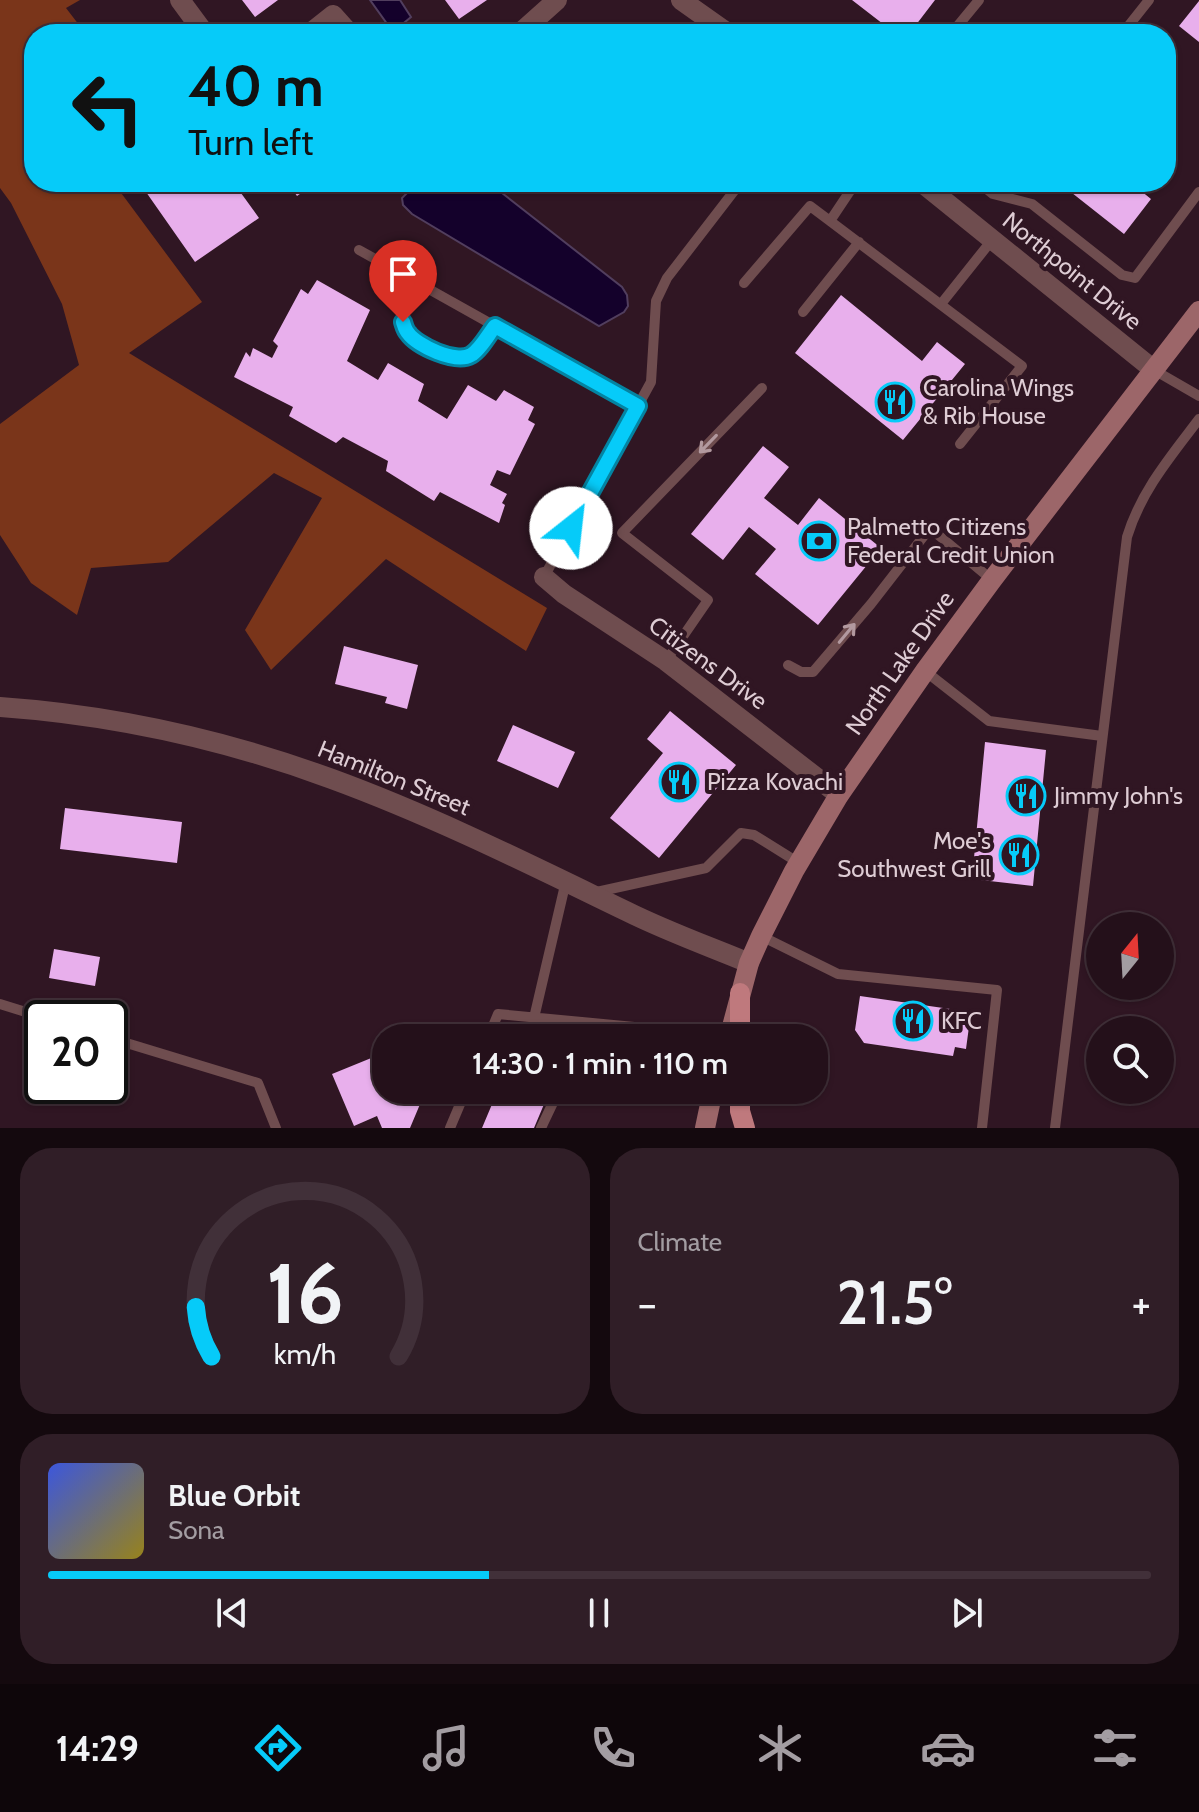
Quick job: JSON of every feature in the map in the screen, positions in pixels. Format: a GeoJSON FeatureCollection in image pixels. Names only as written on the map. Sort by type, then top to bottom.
{"type":"FeatureCollection","features":[{"type":"Feature","properties":{"kind":"main road","name":"North Lake Drive"},"geometry":{"type":"LineString","coordinates":[[735,1024],[740,993],[761,936],[839,795],[992,580],[1199,311]]}},
{"type":"Feature","properties":{"kind":"main road"},"geometry":{"type":"LineString","coordinates":[[705,1128],[710,1104]]}},
{"type":"Feature","properties":{"kind":"main road"},"geometry":{"type":"LineString","coordinates":[[740,1104],[745,1128]]}},
{"type":"Feature","properties":{"kind":"street"},"geometry":{"type":"LineString","coordinates":[[180,0],[198,24]]}},
{"type":"Feature","properties":{"kind":"street"},"geometry":{"type":"LineString","coordinates":[[681,0],[715,24]]}},
{"type":"Feature","properties":{"kind":"street"},"geometry":{"type":"LineString","coordinates":[[528,24],[548,3]]}},
{"type":"Feature","properties":{"kind":"street"},"geometry":{"type":"LineString","coordinates":[[322,24],[333,15],[341,24]]}},
{"type":"Feature","properties":{"kind":"street","name":"Northpoint Drive"},"geometry":{"type":"LineString","coordinates":[[933,192],[1154,370]]}},
{"type":"Feature","properties":{"kind":"street","name":"Citizens Drive"},"geometry":{"type":"LineString","coordinates":[[544,577],[564,594],[666,661],[839,795]]}},
{"type":"Feature","properties":{"kind":"street","name":"Hamilton Street"},"geometry":{"type":"LineString","coordinates":[[0,710],[68,712],[156,728],[316,773],[378,797],[566,881],[627,912],[749,963]]}},
{"type":"Feature","properties":{"kind":"lane"},"geometry":{"type":"LineString","coordinates":[[959,24],[979,0]]}},
{"type":"Feature","properties":{"kind":"lane"},"geometry":{"type":"LineString","coordinates":[[1130,24],[1149,0]]}},
{"type":"Feature","properties":{"kind":"lane"},"geometry":{"type":"LineString","coordinates":[[544,577],[651,382],[656,301],[667,278],[733,192]]}},
{"type":"Feature","properties":{"kind":"lane"},"geometry":{"type":"LineString","coordinates":[[830,221],[849,192]]}},
{"type":"Feature","properties":{"kind":"lane"},"geometry":{"type":"LineString","coordinates":[[990,192],[1032,204],[1122,275],[1135,278],[1199,192]]}},
{"type":"Feature","properties":{"kind":"lane"},"geometry":{"type":"LineString","coordinates":[[744,283],[810,206],[859,242],[1022,366],[960,444]]}},
{"type":"Feature","properties":{"kind":"lane"},"geometry":{"type":"LineString","coordinates":[[941,304],[992,240]]}},
{"type":"Feature","properties":{"kind":"lane"},"geometry":{"type":"LineString","coordinates":[[803,312],[859,242]]}},
{"type":"Feature","properties":{"kind":"lane"},"geometry":{"type":"LineString","coordinates":[[359,250],[638,406]]}},
{"type":"Feature","properties":{"kind":"lane"},"geometry":{"type":"LineString","coordinates":[[418,283],[403,310],[403,322],[416,340],[449,358],[460,358],[471,355],[495,326]]}},
{"type":"Feature","properties":{"kind":"lane"},"geometry":{"type":"LineString","coordinates":[[1154,370],[1199,396]]}},
{"type":"Feature","properties":{"kind":"lane"},"geometry":{"type":"LineString","coordinates":[[666,661],[708,600],[622,533],[762,388]]}},
{"type":"Feature","properties":{"kind":"lane"},"geometry":{"type":"LineString","coordinates":[[1055,1128],[1127,537],[1145,491],[1199,419]]}},
{"type":"Feature","properties":{"kind":"lane"},"geometry":{"type":"LineString","coordinates":[[788,665],[801,672],[813,672],[930,528],[992,580]]}},
{"type":"Feature","properties":{"kind":"lane"},"geometry":{"type":"LineString","coordinates":[[925,671],[989,721],[1102,736]]}},
{"type":"Feature","properties":{"kind":"lane"},"geometry":{"type":"LineString","coordinates":[[590,893],[706,868],[741,833],[754,835],[799,863]]}},
{"type":"Feature","properties":{"kind":"lane"},"geometry":{"type":"LineString","coordinates":[[534,1018],[566,881]]}},
{"type":"Feature","properties":{"kind":"lane"},"geometry":{"type":"LineString","coordinates":[[761,936],[838,974],[997,990],[982,1128]]}},
{"type":"Feature","properties":{"kind":"lane"},"geometry":{"type":"LineString","coordinates":[[0,1004],[24,1011]]}},
{"type":"Feature","properties":{"kind":"lane"},"geometry":{"type":"LineString","coordinates":[[494,1024],[498,1014],[602,1024]]}},
{"type":"Feature","properties":{"kind":"lane"},"geometry":{"type":"LineString","coordinates":[[128,1043],[258,1083],[276,1128]]}},
{"type":"Feature","properties":{"kind":"lane"},"geometry":{"type":"LineString","coordinates":[[450,1128],[460,1104]]}},
{"type":"Feature","properties":{"kind":"lane"},"geometry":{"type":"LineString","coordinates":[[541,1128],[552,1104]]}},
{"type":"Feature","properties":{"kind":"shaded area"},"geometry":{"type":"Polygon","coordinates":[[[0,0],[80,0],[66,8],[78,24],[24,24],[24,192],[120,192],[202,302],[129,353],[547,608],[526,651],[386,559],[271,670],[245,630],[322,498],[274,473],[168,562],[91,568],[77,615],[31,583],[0,535],[0,424],[79,365],[62,304],[11,203],[0,188],[0,0]]]}},
{"type":"Feature","properties":{"kind":"shaded area"},"geometry":{"type":"Polygon","coordinates":[[[370,0],[400,0],[411,17],[403,24],[387,24],[370,0]]]}},
{"type":"Feature","properties":{"kind":"shaded area"},"geometry":{"type":"Polygon","coordinates":[[[408,192],[501,192],[622,287],[628,306],[624,312],[599,326],[412,214],[403,205],[402,198],[408,192]]]}},
{"type":"Feature","properties":{"kind":"building"},"geometry":{"type":"Polygon","coordinates":[[[242,0],[278,0],[255,17],[242,0]]]}},
{"type":"Feature","properties":{"kind":"building"},"geometry":{"type":"Polygon","coordinates":[[[445,0],[487,0],[459,19],[445,0]]]}},
{"type":"Feature","properties":{"kind":"building"},"geometry":{"type":"Polygon","coordinates":[[[852,0],[935,0],[917,24],[883,24],[852,0]]]}},
{"type":"Feature","properties":{"kind":"building"},"geometry":{"type":"Polygon","coordinates":[[[1199,1],[1199,42],[1179,26],[1199,1]]]}},
{"type":"Feature","properties":{"kind":"building"},"geometry":{"type":"Polygon","coordinates":[[[146,192],[240,192],[259,218],[195,262],[146,192]]]}},
{"type":"Feature","properties":{"kind":"building"},"geometry":{"type":"Polygon","coordinates":[[[1071,192],[1142,192],[1151,199],[1124,234],[1071,192]]]}},
{"type":"Feature","properties":{"kind":"building"},"geometry":{"type":"Polygon","coordinates":[[[317,280],[370,310],[347,361],[378,380],[388,363],[424,384],[418,401],[447,419],[468,385],[496,401],[504,390],[534,407],[528,420],[535,424],[510,475],[497,470],[490,485],[507,494],[502,503],[505,505],[499,523],[440,492],[434,501],[386,471],[388,461],[343,437],[336,443],[289,416],[293,407],[234,377],[246,352],[250,357],[253,348],[272,358],[278,346],[273,341],[301,289],[308,294],[317,280]]]}},
{"type":"Feature","properties":{"kind":"building","name":"Carolina Wings & Rib House"},"geometry":{"type":"Polygon","coordinates":[[[841,295],[922,361],[937,342],[965,364],[903,440],[795,353],[841,295]]]}},
{"type":"Feature","properties":{"kind":"building","name":"Palmetto Citizens Federal Credit Union"},"geometry":{"type":"Polygon","coordinates":[[[763,446],[789,467],[764,498],[798,525],[819,498],[881,548],[818,625],[755,574],[776,549],[749,527],[723,560],[691,534],[763,446]]]}},
{"type":"Feature","properties":{"kind":"building"},"geometry":{"type":"Polygon","coordinates":[[[344,646],[418,665],[407,709],[385,703],[387,697],[335,684],[344,646]]]}},
{"type":"Feature","properties":{"kind":"building"},"geometry":{"type":"Polygon","coordinates":[[[670,711],[736,765],[659,858],[610,818],[663,753],[647,739],[670,711]]]}},
{"type":"Feature","properties":{"kind":"building"},"geometry":{"type":"Polygon","coordinates":[[[513,725],[575,752],[558,788],[497,761],[513,725]]]}},
{"type":"Feature","properties":{"kind":"building"},"geometry":{"type":"Polygon","coordinates":[[[985,742],[1046,750],[1033,886],[972,879],[985,742]]]}},
{"type":"Feature","properties":{"kind":"building"},"geometry":{"type":"Polygon","coordinates":[[[65,808],[182,822],[177,863],[60,849],[65,808]]]}},
{"type":"Feature","properties":{"kind":"building"},"geometry":{"type":"Polygon","coordinates":[[[54,949],[100,957],[95,986],[49,978],[54,949]]]}},
{"type":"Feature","properties":{"kind":"building","name":"KFC"},"geometry":{"type":"Polygon","coordinates":[[[860,996],[971,1012],[966,1049],[955,1047],[953,1056],[864,1043],[855,1030],[860,996]]]}},
{"type":"Feature","properties":{"kind":"building"},"geometry":{"type":"Polygon","coordinates":[[[372,1058],[372,1104],[420,1104],[410,1128],[382,1128],[377,1116],[354,1126],[332,1074],[372,1058]]]}},
{"type":"Feature","properties":{"kind":"building"},"geometry":{"type":"Polygon","coordinates":[[[492,1104],[544,1104],[534,1128],[482,1128],[492,1104]]]}},
{"type":"Feature","properties":{"kind":"place","name":"Carolina Wings & Rib House"},"geometry":{"type":"Point","coordinates":[895,402]}},
{"type":"Feature","properties":{"kind":"place","name":"Palmetto Citizens Federal Credit Union"},"geometry":{"type":"Point","coordinates":[819,541]}},
{"type":"Feature","properties":{"kind":"place","name":"Pizza Kovachi"},"geometry":{"type":"Point","coordinates":[679,782]}},
{"type":"Feature","properties":{"kind":"place","name":"Jimmy John's"},"geometry":{"type":"Point","coordinates":[1026,796]}},
{"type":"Feature","properties":{"kind":"place","name":"Moe's Southwest Grill"},"geometry":{"type":"Point","coordinates":[1019,855]}},
{"type":"Feature","properties":{"kind":"place","name":"KFC"},"geometry":{"type":"Point","coordinates":[913,1021]}},
{"type":"Feature","properties":{"kind":"route"},"geometry":{"type":"LineString","coordinates":[[403,322],[416,340],[449,358],[471,355],[495,326],[638,406],[571,528]]}}]}
